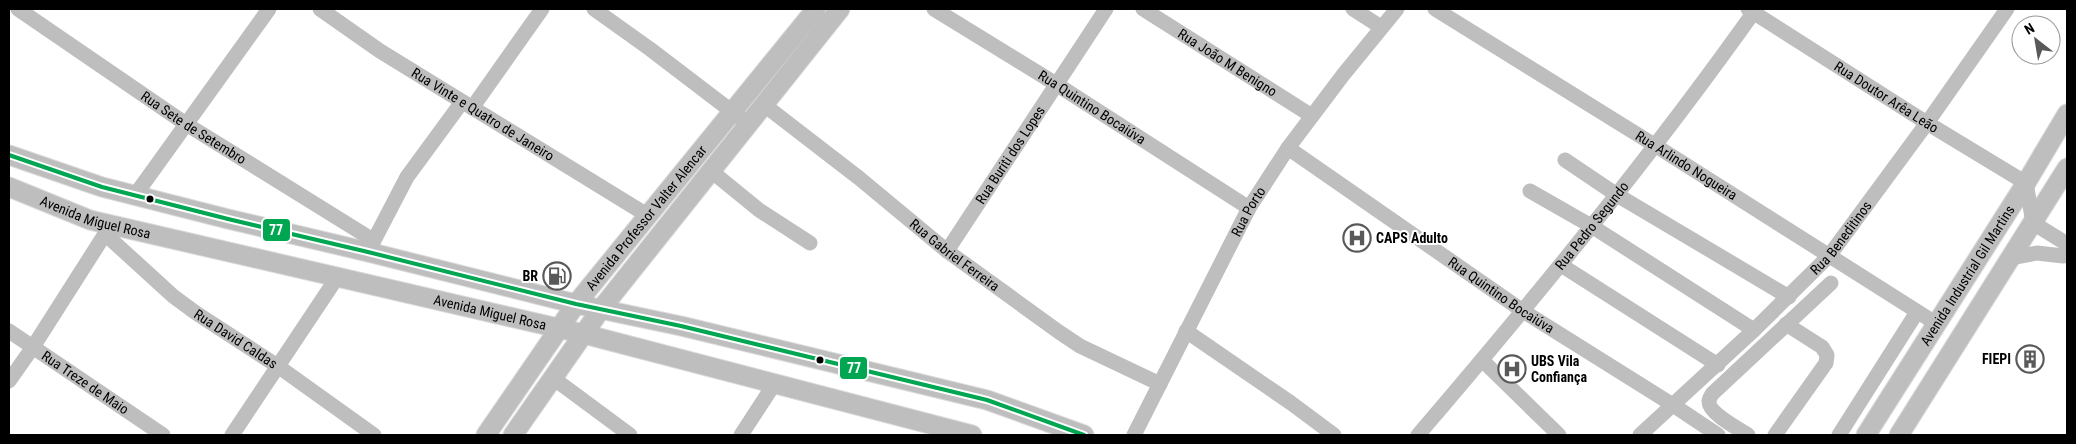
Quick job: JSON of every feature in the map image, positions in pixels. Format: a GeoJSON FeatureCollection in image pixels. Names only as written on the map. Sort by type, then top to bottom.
{"type":"FeatureCollection","features":[{"type":"Feature","properties":{"kind":"main road","name":"Avenida Professor Valter Alencar"},"geometry":{"type":"LineString","coordinates":[[513,435],[601,310],[710,170],[740,118],[816,9]]}},
{"type":"Feature","properties":{"kind":"main road","name":"Avenida Professor Valter Alencar"},"geometry":{"type":"LineString","coordinates":[[486,435],[576,304],[647,215],[740,118],[763,104],[840,9]]}},
{"type":"Feature","properties":{"kind":"main road","name":"Avenida Industrial Gil Martins"},"geometry":{"type":"LineString","coordinates":[[1866,435],[2026,183],[2067,114]]}},
{"type":"Feature","properties":{"kind":"main road","name":"Avenida Miguel Rosa"},"geometry":{"type":"LineString","coordinates":[[9,155],[94,184],[228,220],[371,246],[576,304],[681,326],[987,400],[1084,435]]}},
{"type":"Feature","properties":{"kind":"main road","name":"Avenida Industrial Gil Martins"},"geometry":{"type":"LineString","coordinates":[[1899,435],[2067,168]]}},
{"type":"Feature","properties":{"kind":"main road","name":"Avenida Miguel Rosa"},"geometry":{"type":"LineString","coordinates":[[9,187],[90,220],[107,229],[338,276],[584,334],[972,435]]}},
{"type":"Feature","properties":{"kind":"street","name":"Rua Sete de Setembro"},"geometry":{"type":"LineString","coordinates":[[18,9],[186,124],[371,246]]}},
{"type":"Feature","properties":{"kind":"street"},"geometry":{"type":"LineString","coordinates":[[136,194],[269,9]]}},
{"type":"Feature","properties":{"kind":"street","name":"Rua Vinte e Quatro de Janeiro"},"geometry":{"type":"LineString","coordinates":[[320,9],[380,51],[647,215]]}},
{"type":"Feature","properties":{"kind":"street"},"geometry":{"type":"LineString","coordinates":[[371,246],[407,176],[467,105],[542,9]]}},
{"type":"Feature","properties":{"kind":"street"},"geometry":{"type":"LineString","coordinates":[[594,9],[740,118]]}},
{"type":"Feature","properties":{"kind":"street","name":"Rua Quintino Bocaiúva"},"geometry":{"type":"LineString","coordinates":[[934,9],[1056,84],[1249,208]]}},
{"type":"Feature","properties":{"kind":"street","name":"Rua Buriti dos Lopes"},"geometry":{"type":"LineString","coordinates":[[947,251],[1106,9]]}},
{"type":"Feature","properties":{"kind":"street","name":"Rua João M Benigno"},"geometry":{"type":"LineString","coordinates":[[1144,9],[1312,116]]}},
{"type":"Feature","properties":{"kind":"street"},"geometry":{"type":"LineString","coordinates":[[1353,9],[1381,27]]}},
{"type":"Feature","properties":{"kind":"street","name":"Rua Porto"},"geometry":{"type":"LineString","coordinates":[[1134,435],[1249,208],[1288,148],[1397,9]]}},
{"type":"Feature","properties":{"kind":"street","name":"Rua Arlindo Nogueira"},"geometry":{"type":"LineString","coordinates":[[1435,9],[1937,324]]}},
{"type":"Feature","properties":{"kind":"street","name":"Rua Beneditinos"},"geometry":{"type":"LineString","coordinates":[[1640,435],[1718,365],[1830,256],[2007,9]]}},
{"type":"Feature","properties":{"kind":"street","name":"Rua Pedro Segundo"},"geometry":{"type":"LineString","coordinates":[[1418,435],[1561,265],[1656,146],[1752,10]]}},
{"type":"Feature","properties":{"kind":"street","name":"Rua Doutor Arêa Leão"},"geometry":{"type":"LineString","coordinates":[[1752,10],[1927,123],[2026,183]]}},
{"type":"Feature","properties":{"kind":"street","name":"Rua Gabriel Ferreira"},"geometry":{"type":"LineString","coordinates":[[763,104],[817,145],[947,251],[1059,332],[1080,346],[1160,384]]}},
{"type":"Feature","properties":{"kind":"street","name":"Rua Quintino Bocaiúva"},"geometry":{"type":"LineString","coordinates":[[1288,148],[1523,311],[1718,435]]}},
{"type":"Feature","properties":{"kind":"street"},"geometry":{"type":"LineString","coordinates":[[1565,160],[1617,195],[1789,297]]}},
{"type":"Feature","properties":{"kind":"street"},"geometry":{"type":"LineString","coordinates":[[710,170],[759,210],[810,243]]}},
{"type":"Feature","properties":{"kind":"street"},"geometry":{"type":"LineString","coordinates":[[2026,183],[2033,223],[2065,250]]}},
{"type":"Feature","properties":{"kind":"street"},"geometry":{"type":"LineString","coordinates":[[1530,191],[1592,227],[1754,330]]}},
{"type":"Feature","properties":{"kind":"street"},"geometry":{"type":"LineString","coordinates":[[9,381],[33,347],[107,229]]}},
{"type":"Feature","properties":{"kind":"street","name":"Rua David Caldas"},"geometry":{"type":"LineString","coordinates":[[107,229],[188,308],[279,367],[374,435]]}},
{"type":"Feature","properties":{"kind":"street"},"geometry":{"type":"LineString","coordinates":[[2010,258],[2065,250]]}},
{"type":"Feature","properties":{"kind":"street"},"geometry":{"type":"LineString","coordinates":[[1561,265],[1718,365]]}},
{"type":"Feature","properties":{"kind":"street"},"geometry":{"type":"LineString","coordinates":[[232,435],[338,276]]}},
{"type":"Feature","properties":{"kind":"street"},"geometry":{"type":"LineString","coordinates":[[1748,435],[1715,414],[1709,402],[1712,394],[1831,283]]}},
{"type":"Feature","properties":{"kind":"street"},"geometry":{"type":"LineString","coordinates":[[1839,435],[1917,312]]}},
{"type":"Feature","properties":{"kind":"street"},"geometry":{"type":"LineString","coordinates":[[1775,435],[1826,363],[1827,354],[1822,347],[1786,324]]}},
{"type":"Feature","properties":{"kind":"street","name":"Rua Treze de Maio"},"geometry":{"type":"LineString","coordinates":[[9,331],[163,435]]}},
{"type":"Feature","properties":{"kind":"street"},"geometry":{"type":"LineString","coordinates":[[1186,331],[1334,435]]}},
{"type":"Feature","properties":{"kind":"street"},"geometry":{"type":"LineString","coordinates":[[1482,360],[1559,435]]}},
{"type":"Feature","properties":{"kind":"street"},"geometry":{"type":"LineString","coordinates":[[552,378],[630,435]]}},
{"type":"Feature","properties":{"kind":"street"},"geometry":{"type":"LineString","coordinates":[[741,435],[775,383]]}},
{"type":"Feature","properties":{"kind":"transit line","name":"77"},"geometry":{"type":"LineString","coordinates":[[9,155],[102,187],[228,219],[576,304],[681,326],[987,400],[1084,435]]}},
{"type":"Feature","properties":{"kind":"place","name":"CAPS Adulto"},"geometry":{"type":"Point","coordinates":[1357,238]}},
{"type":"Feature","properties":{"kind":"place","name":"BR"},"geometry":{"type":"Point","coordinates":[557,276]}},
{"type":"Feature","properties":{"kind":"place","name":"FIEPI"},"geometry":{"type":"Point","coordinates":[2030,359]}},
{"type":"Feature","properties":{"kind":"place","name":"UBS Vila Confiança"},"geometry":{"type":"Point","coordinates":[1512,369]}}]}
